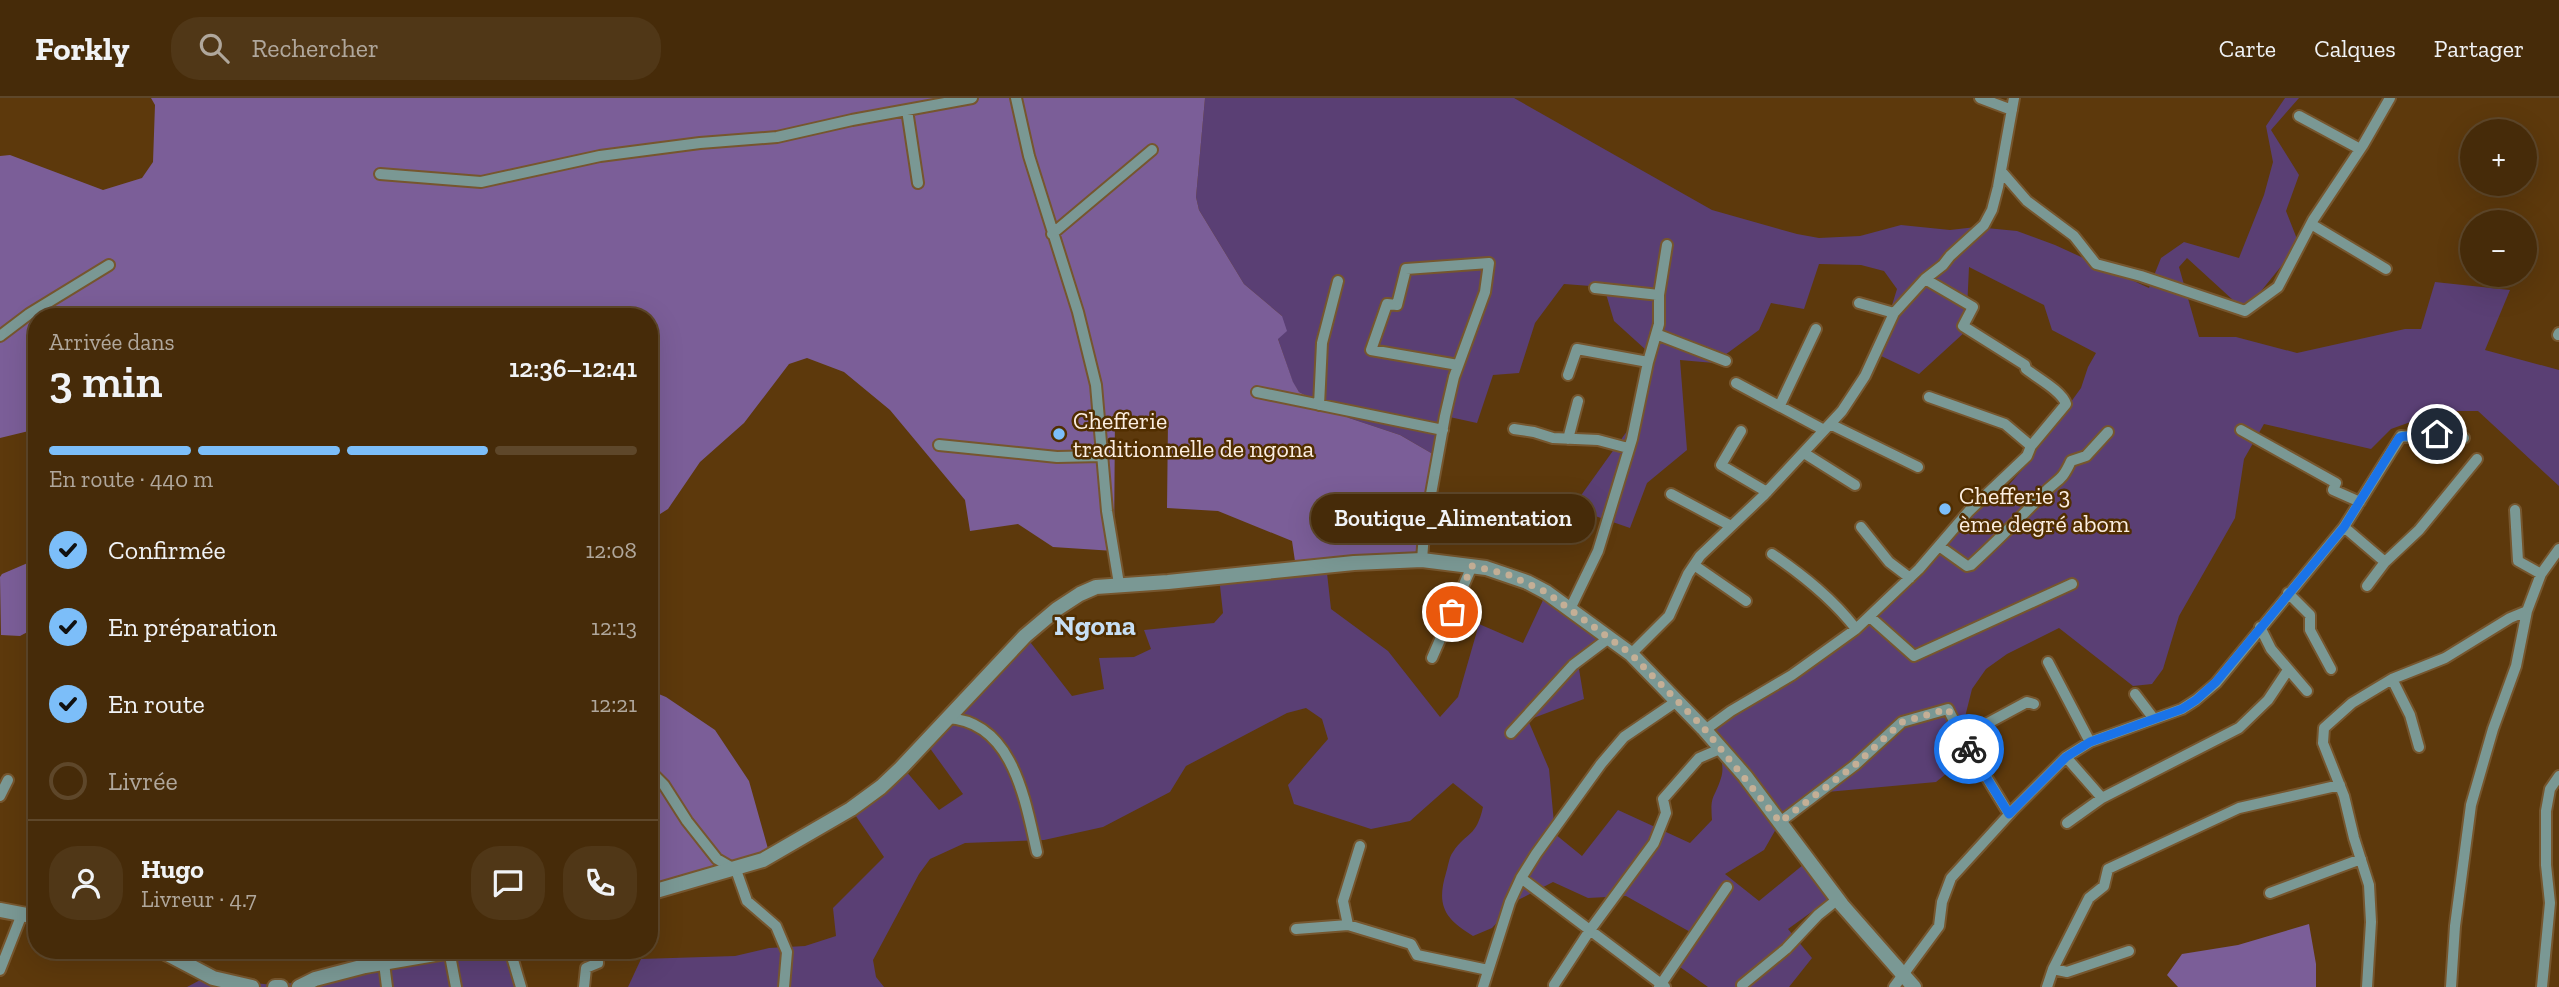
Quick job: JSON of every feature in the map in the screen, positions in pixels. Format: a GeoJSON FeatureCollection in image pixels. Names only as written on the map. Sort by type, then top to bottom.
{"type":"FeatureCollection","features":[{"type":"Feature","properties":{"kind":"street"},"geometry":{"type":"LineString","coordinates":[[380,174],[481,182],[600,156],[700,143],[778,137],[972,98]]}},
{"type":"Feature","properties":{"kind":"street"},"geometry":{"type":"LineString","coordinates":[[1016,98],[1029,156],[1078,312],[1096,386],[1107,511],[1119,584]]}},
{"type":"Feature","properties":{"kind":"street"},"geometry":{"type":"LineString","coordinates":[[1980,98],[2012,110]]}},
{"type":"Feature","properties":{"kind":"street"},"geometry":{"type":"LineString","coordinates":[[1631,654],[1669,615],[1694,565],[1804,453],[1855,394],[1894,313],[1925,279],[1984,225],[1992,210],[2014,98]]}},
{"type":"Feature","properties":{"kind":"street"},"geometry":{"type":"LineString","coordinates":[[2001,171],[2027,201],[2074,236],[2096,264],[2245,311],[2278,287],[2311,224],[2390,98]]}},
{"type":"Feature","properties":{"kind":"street"},"geometry":{"type":"LineString","coordinates":[[907,110],[918,183]]}},
{"type":"Feature","properties":{"kind":"street"},"geometry":{"type":"LineString","coordinates":[[2299,116],[2360,149]]}},
{"type":"Feature","properties":{"kind":"street"},"geometry":{"type":"LineString","coordinates":[[1052,234],[1152,150]]}},
{"type":"Feature","properties":{"kind":"street"},"geometry":{"type":"LineString","coordinates":[[2311,224],[2386,269]]}},
{"type":"Feature","properties":{"kind":"street"},"geometry":{"type":"LineString","coordinates":[[1570,609],[1598,551],[1628,449],[1659,324],[1659,295],[1667,245]]}},
{"type":"Feature","properties":{"kind":"street"},"geometry":{"type":"LineString","coordinates":[[1422,560],[1424,533],[1443,430],[1458,365],[1485,292],[1489,263],[1406,269],[1397,305],[1387,304],[1371,350],[1458,365]]}},
{"type":"Feature","properties":{"kind":"street"},"geometry":{"type":"LineString","coordinates":[[39,308],[109,265]]}},
{"type":"Feature","properties":{"kind":"street"},"geometry":{"type":"LineString","coordinates":[[1705,730],[1731,711],[1792,675],[1870,617],[1910,579],[1969,511],[2027,456],[2031,446],[2066,404],[2062,394],[2043,383],[2026,369],[2025,365],[1963,326],[1973,307],[1925,279]]}},
{"type":"Feature","properties":{"kind":"street"},"geometry":{"type":"LineString","coordinates":[[1319,405],[1322,343],[1338,281]]}},
{"type":"Feature","properties":{"kind":"street"},"geometry":{"type":"LineString","coordinates":[[1595,288],[1659,295]]}},
{"type":"Feature","properties":{"kind":"street"},"geometry":{"type":"LineString","coordinates":[[1860,303],[1894,313]]}},
{"type":"Feature","properties":{"kind":"street"},"geometry":{"type":"LineString","coordinates":[[0,336],[28,315]]}},
{"type":"Feature","properties":{"kind":"street"},"geometry":{"type":"LineString","coordinates":[[1780,405],[1816,329]]}},
{"type":"Feature","properties":{"kind":"street"},"geometry":{"type":"LineString","coordinates":[[1656,334],[1726,361]]}},
{"type":"Feature","properties":{"kind":"street"},"geometry":{"type":"LineString","coordinates":[[1568,375],[1577,349],[1648,362]]}},
{"type":"Feature","properties":{"kind":"street"},"geometry":{"type":"LineString","coordinates":[[1736,383],[1917,467]]}},
{"type":"Feature","properties":{"kind":"street"},"geometry":{"type":"LineString","coordinates":[[1257,392],[1443,430]]}},
{"type":"Feature","properties":{"kind":"street"},"geometry":{"type":"LineString","coordinates":[[1929,397],[2005,424],[2031,446]]}},
{"type":"Feature","properties":{"kind":"street"},"geometry":{"type":"LineString","coordinates":[[1568,439],[1578,401]]}},
{"type":"Feature","properties":{"kind":"street"},"geometry":{"type":"LineString","coordinates":[[1514,429],[1553,438],[1598,440],[1628,449]]}},
{"type":"Feature","properties":{"kind":"street"},"geometry":{"type":"LineString","coordinates":[[2241,430],[2336,483],[2333,490],[2360,502]]}},
{"type":"Feature","properties":{"kind":"street"},"geometry":{"type":"LineString","coordinates":[[1741,431],[1721,465],[1767,492]]}},
{"type":"Feature","properties":{"kind":"street"},"geometry":{"type":"LineString","coordinates":[[1939,546],[1967,566],[1971,565],[2047,490],[2063,478],[2071,461],[2086,456],[2108,432]]}},
{"type":"Feature","properties":{"kind":"street"},"geometry":{"type":"LineString","coordinates":[[1894,987],[1940,926],[1942,902],[1951,878],[2066,757],[2090,742],[2182,709],[2216,682],[2344,527],[2401,436],[2427,439],[2437,434],[2464,438]]}},
{"type":"Feature","properties":{"kind":"street"},"geometry":{"type":"LineString","coordinates":[[939,445],[1057,457],[1102,456]]}},
{"type":"Feature","properties":{"kind":"street"},"geometry":{"type":"LineString","coordinates":[[1804,453],[1855,485]]}},
{"type":"Feature","properties":{"kind":"street"},"geometry":{"type":"LineString","coordinates":[[2367,586],[2385,562],[2419,530],[2477,459]]}},
{"type":"Feature","properties":{"kind":"street"},"geometry":{"type":"LineString","coordinates":[[1671,494],[1731,526]]}},
{"type":"Feature","properties":{"kind":"street"},"geometry":{"type":"LineString","coordinates":[[2515,510],[2518,561],[2542,574]]}},
{"type":"Feature","properties":{"kind":"street"},"geometry":{"type":"LineString","coordinates":[[1861,527],[1889,562],[1910,579]]}},
{"type":"Feature","properties":{"kind":"street"},"geometry":{"type":"LineString","coordinates":[[2344,527],[2385,562]]}},
{"type":"Feature","properties":{"kind":"street"},"geometry":{"type":"LineString","coordinates":[[2451,987],[2455,926],[2471,806],[2493,729],[2516,666],[2527,611],[2542,574],[2559,549]]}},
{"type":"Feature","properties":{"kind":"street"},"geometry":{"type":"LineString","coordinates":[[1772,554],[1840,607],[1856,629]]}},
{"type":"Feature","properties":{"kind":"street"},"geometry":{"type":"LineString","coordinates":[[658,891],[763,860],[861,802],[901,768],[1009,651],[1057,608],[1096,587],[1168,582],[1326,564],[1422,560],[1472,566],[1527,582],[1570,609],[1631,654],[1705,730],[1838,899],[1914,987]]}},
{"type":"Feature","properties":{"kind":"street"},"geometry":{"type":"LineString","coordinates":[[1694,565],[1746,601]]}},
{"type":"Feature","properties":{"kind":"street"},"geometry":{"type":"LineString","coordinates":[[1432,658],[1472,566]]}},
{"type":"Feature","properties":{"kind":"street"},"geometry":{"type":"LineString","coordinates":[[1870,617],[1914,656],[2072,584]]}},
{"type":"Feature","properties":{"kind":"street"},"geometry":{"type":"LineString","coordinates":[[2288,593],[2310,615],[2310,630],[2331,669]]}},
{"type":"Feature","properties":{"kind":"street"},"geometry":{"type":"LineString","coordinates":[[2367,987],[2371,922],[2369,885],[2340,785],[2323,743],[2324,728],[2352,703],[2392,679],[2445,658],[2510,618],[2527,611]]}},
{"type":"Feature","properties":{"kind":"street"},"geometry":{"type":"LineString","coordinates":[[2260,627],[2271,649],[2307,691]]}},
{"type":"Feature","properties":{"kind":"street"},"geometry":{"type":"LineString","coordinates":[[1511,733],[1573,665],[1609,638]]}},
{"type":"Feature","properties":{"kind":"street"},"geometry":{"type":"LineString","coordinates":[[2048,662],[2090,742]]}},
{"type":"Feature","properties":{"kind":"street"},"geometry":{"type":"LineString","coordinates":[[2067,823],[2102,798],[2239,728],[2268,700],[2288,670]]}},
{"type":"Feature","properties":{"kind":"street"},"geometry":{"type":"LineString","coordinates":[[2392,679],[2410,715],[2419,747]]}},
{"type":"Feature","properties":{"kind":"street"},"geometry":{"type":"LineString","coordinates":[[2135,694],[2154,719]]}},
{"type":"Feature","properties":{"kind":"street"},"geometry":{"type":"LineString","coordinates":[[1483,987],[1510,902],[1521,878],[1601,764],[1624,737],[1677,701]]}},
{"type":"Feature","properties":{"kind":"street"},"geometry":{"type":"LineString","coordinates":[[1962,737],[2027,702],[2034,704]]}},
{"type":"Feature","properties":{"kind":"street"},"geometry":{"type":"LineString","coordinates":[[1780,822],[1855,765],[1902,722],[1948,709],[2009,814]]}},
{"type":"Feature","properties":{"kind":"street"},"geometry":{"type":"LineString","coordinates":[[947,718],[967,719],[997,742],[1020,780],[1037,852]]}},
{"type":"Feature","properties":{"kind":"street"},"geometry":{"type":"LineString","coordinates":[[1554,985],[1590,930],[1654,843],[1666,813],[1662,799],[1699,758],[1720,749]]}},
{"type":"Feature","properties":{"kind":"street"},"geometry":{"type":"LineString","coordinates":[[2066,757],[2102,798]]}},
{"type":"Feature","properties":{"kind":"street"},"geometry":{"type":"LineString","coordinates":[[2542,987],[2550,903],[2546,865],[2546,811],[2550,789],[2559,776]]}},
{"type":"Feature","properties":{"kind":"street"},"geometry":{"type":"LineString","coordinates":[[658,779],[717,859],[736,870],[747,901],[776,926],[787,952],[784,987]]}},
{"type":"Feature","properties":{"kind":"street"},"geometry":{"type":"LineString","coordinates":[[0,796],[8,780]]}},
{"type":"Feature","properties":{"kind":"street"},"geometry":{"type":"LineString","coordinates":[[2048,987],[2053,969],[2089,898],[2104,886],[2108,869],[2239,808],[2340,785]]}},
{"type":"Feature","properties":{"kind":"street"},"geometry":{"type":"LineString","coordinates":[[1348,925],[1343,901],[1360,846]]}},
{"type":"Feature","properties":{"kind":"street"},"geometry":{"type":"LineString","coordinates":[[2270,893],[2361,859]]}},
{"type":"Feature","properties":{"kind":"street"},"geometry":{"type":"LineString","coordinates":[[1521,878],[1662,986],[1727,887]]}},
{"type":"Feature","properties":{"kind":"street"},"geometry":{"type":"LineString","coordinates":[[1742,985],[1786,949],[1818,915],[1838,899]]}},
{"type":"Feature","properties":{"kind":"street"},"geometry":{"type":"LineString","coordinates":[[0,910],[28,915]]}},
{"type":"Feature","properties":{"kind":"street"},"geometry":{"type":"LineString","coordinates":[[0,970],[28,917]]}},
{"type":"Feature","properties":{"kind":"street"},"geometry":{"type":"LineString","coordinates":[[1296,929],[1348,925],[1411,944],[1418,955],[1488,970]]}},
{"type":"Feature","properties":{"kind":"street"},"geometry":{"type":"LineString","coordinates":[[2053,969],[2067,972],[2129,951]]}},
{"type":"Feature","properties":{"kind":"street"},"geometry":{"type":"LineString","coordinates":[[173,959],[204,980],[252,987]]}},
{"type":"Feature","properties":{"kind":"street"},"geometry":{"type":"LineString","coordinates":[[303,986],[315,979],[384,963],[417,959]]}},
{"type":"Feature","properties":{"kind":"street"},"geometry":{"type":"LineString","coordinates":[[451,959],[456,987]]}},
{"type":"Feature","properties":{"kind":"street"},"geometry":{"type":"LineString","coordinates":[[513,959],[521,987]]}},
{"type":"Feature","properties":{"kind":"street"},"geometry":{"type":"LineString","coordinates":[[584,987],[586,968],[597,963],[597,959]]}},
{"type":"Feature","properties":{"kind":"street"},"geometry":{"type":"LineString","coordinates":[[384,963],[387,987]]}},
{"type":"Feature","properties":{"kind":"street"},"geometry":{"type":"LineString","coordinates":[[275,987],[281,987]]}},
{"type":"Feature","properties":{"kind":"shaded area"},"geometry":{"type":"Polygon","coordinates":[[[151,98],[1205,98],[1196,197],[1199,210],[1244,284],[1282,316],[1287,331],[1278,339],[1299,392],[1349,418],[1400,435],[1438,457],[1422,560],[1296,568],[1292,541],[1218,511],[1167,508],[1168,420],[1115,414],[1114,551],[1053,547],[1018,524],[970,531],[965,500],[890,410],[844,372],[807,358],[789,364],[744,423],[700,462],[668,509],[658,515],[658,308],[28,308],[28,431],[0,438],[0,156],[10,155],[103,190],[142,178],[153,162],[155,105],[151,98]]]}},
{"type":"Feature","properties":{"kind":"shaded area"},"geometry":{"type":"Polygon","coordinates":[[[1205,98],[1514,98],[1712,210],[1819,238],[1860,236],[1901,225],[1950,230],[1976,227],[2017,231],[2055,245],[2149,288],[2161,258],[2184,242],[2239,258],[2264,195],[2273,162],[2266,126],[2285,98],[2299,98],[2271,130],[2299,175],[2286,211],[2299,244],[2245,311],[2187,258],[2179,267],[2199,337],[2236,337],[2297,353],[2405,329],[2421,329],[2435,282],[2460,285],[2460,287],[2510,290],[2485,350],[2559,370],[2559,486],[2478,411],[2441,411],[2391,429],[2371,449],[2264,424],[2244,459],[2235,518],[2179,616],[2163,669],[2152,684],[2133,686],[2059,628],[2007,654],[1986,669],[1972,689],[1952,769],[1936,782],[1827,792],[1780,822],[1764,850],[1725,874],[1759,901],[1809,860],[1835,895],[1788,929],[1812,958],[1789,987],[1708,987],[1673,962],[1692,933],[1626,896],[1588,898],[1553,882],[1518,900],[1492,928],[1473,936],[1450,917],[1445,910],[1442,894],[1452,854],[1474,829],[1483,807],[1453,783],[1410,821],[1371,829],[1294,804],[1288,785],[1328,739],[1322,719],[1306,708],[1287,713],[1186,766],[1170,792],[1103,827],[1044,840],[965,843],[930,859],[919,874],[873,960],[876,977],[884,987],[628,987],[641,959],[735,956],[769,948],[805,946],[836,936],[833,908],[884,857],[851,809],[900,764],[939,810],[963,794],[924,740],[1027,638],[1072,696],[1104,689],[1099,658],[1134,657],[1151,649],[1144,630],[1214,623],[1223,613],[1219,577],[1326,564],[1331,609],[1388,651],[1440,717],[1458,697],[1479,624],[1523,643],[1545,596],[1609,638],[1579,669],[1584,699],[1528,720],[1549,769],[1555,834],[1582,856],[1618,810],[1690,843],[1712,820],[1712,801],[1722,771],[1718,751],[1703,728],[1859,630],[1953,521],[1990,490],[2008,486],[2021,471],[2081,388],[2096,353],[2052,330],[2044,305],[1969,267],[1966,331],[1919,374],[1877,354],[1897,289],[1884,271],[1861,265],[1819,264],[1804,309],[1771,303],[1759,330],[1714,363],[1680,360],[1687,450],[1647,483],[1630,528],[1572,508],[1630,427],[1646,350],[1614,321],[1604,287],[1564,284],[1535,323],[1519,373],[1493,375],[1477,423],[1445,416],[1438,457],[1400,435],[1349,418],[1299,392],[1293,383],[1278,339],[1282,316],[1244,284],[1199,210],[1196,197],[1205,98]]]}},
{"type":"Feature","properties":{"kind":"shaded area"},"geometry":{"type":"Polygon","coordinates":[[[28,563],[28,632],[20,636],[1,635],[2,574],[28,563]]]}},
{"type":"Feature","properties":{"kind":"shaded area"},"geometry":{"type":"Polygon","coordinates":[[[658,694],[715,730],[749,781],[772,863],[658,895],[658,694]]]}},
{"type":"Feature","properties":{"kind":"shaded area"},"geometry":{"type":"Polygon","coordinates":[[[2309,924],[2316,964],[2316,987],[2178,987],[2167,975],[2182,954],[2238,945],[2309,924]]]}},
{"type":"Feature","properties":{"kind":"shaded area"},"geometry":{"type":"Polygon","coordinates":[[[394,959],[510,959],[524,987],[187,987],[204,978],[274,985],[309,981],[394,959]]]}},
{"type":"Feature","properties":{"kind":"way so far"},"geometry":{"type":"LineString","coordinates":[[1452,612],[1472,566],[1507,574],[1546,592],[1631,654],[1703,727],[1780,822],[1855,765],[1902,722],[1948,709],[1969,749]]}},
{"type":"Feature","properties":{"kind":"place","name":"Chefferie traditionnelle de ngona"},"geometry":{"type":"Point","coordinates":[1059,434]}},
{"type":"Feature","properties":{"kind":"place","name":"Chefferie 3 ème degré abom"},"geometry":{"type":"Point","coordinates":[1945,509]}},
{"type":"Feature","properties":{"kind":"place","name":"Boutique_Alimentation"},"geometry":{"type":"Point","coordinates":[1452,612]}},
{"type":"Feature","properties":{"kind":"district","name":"Ngona"},"geometry":{"type":"Point","coordinates":[1095,625]}},
{"type":"Feature","properties":{"kind":"route"},"geometry":{"type":"LineString","coordinates":[[1969,749],[2009,814],[2066,757],[2090,742],[2182,709],[2196,700],[2216,682],[2344,527],[2399,438],[2404,435],[2427,439],[2437,434]]}}]}
